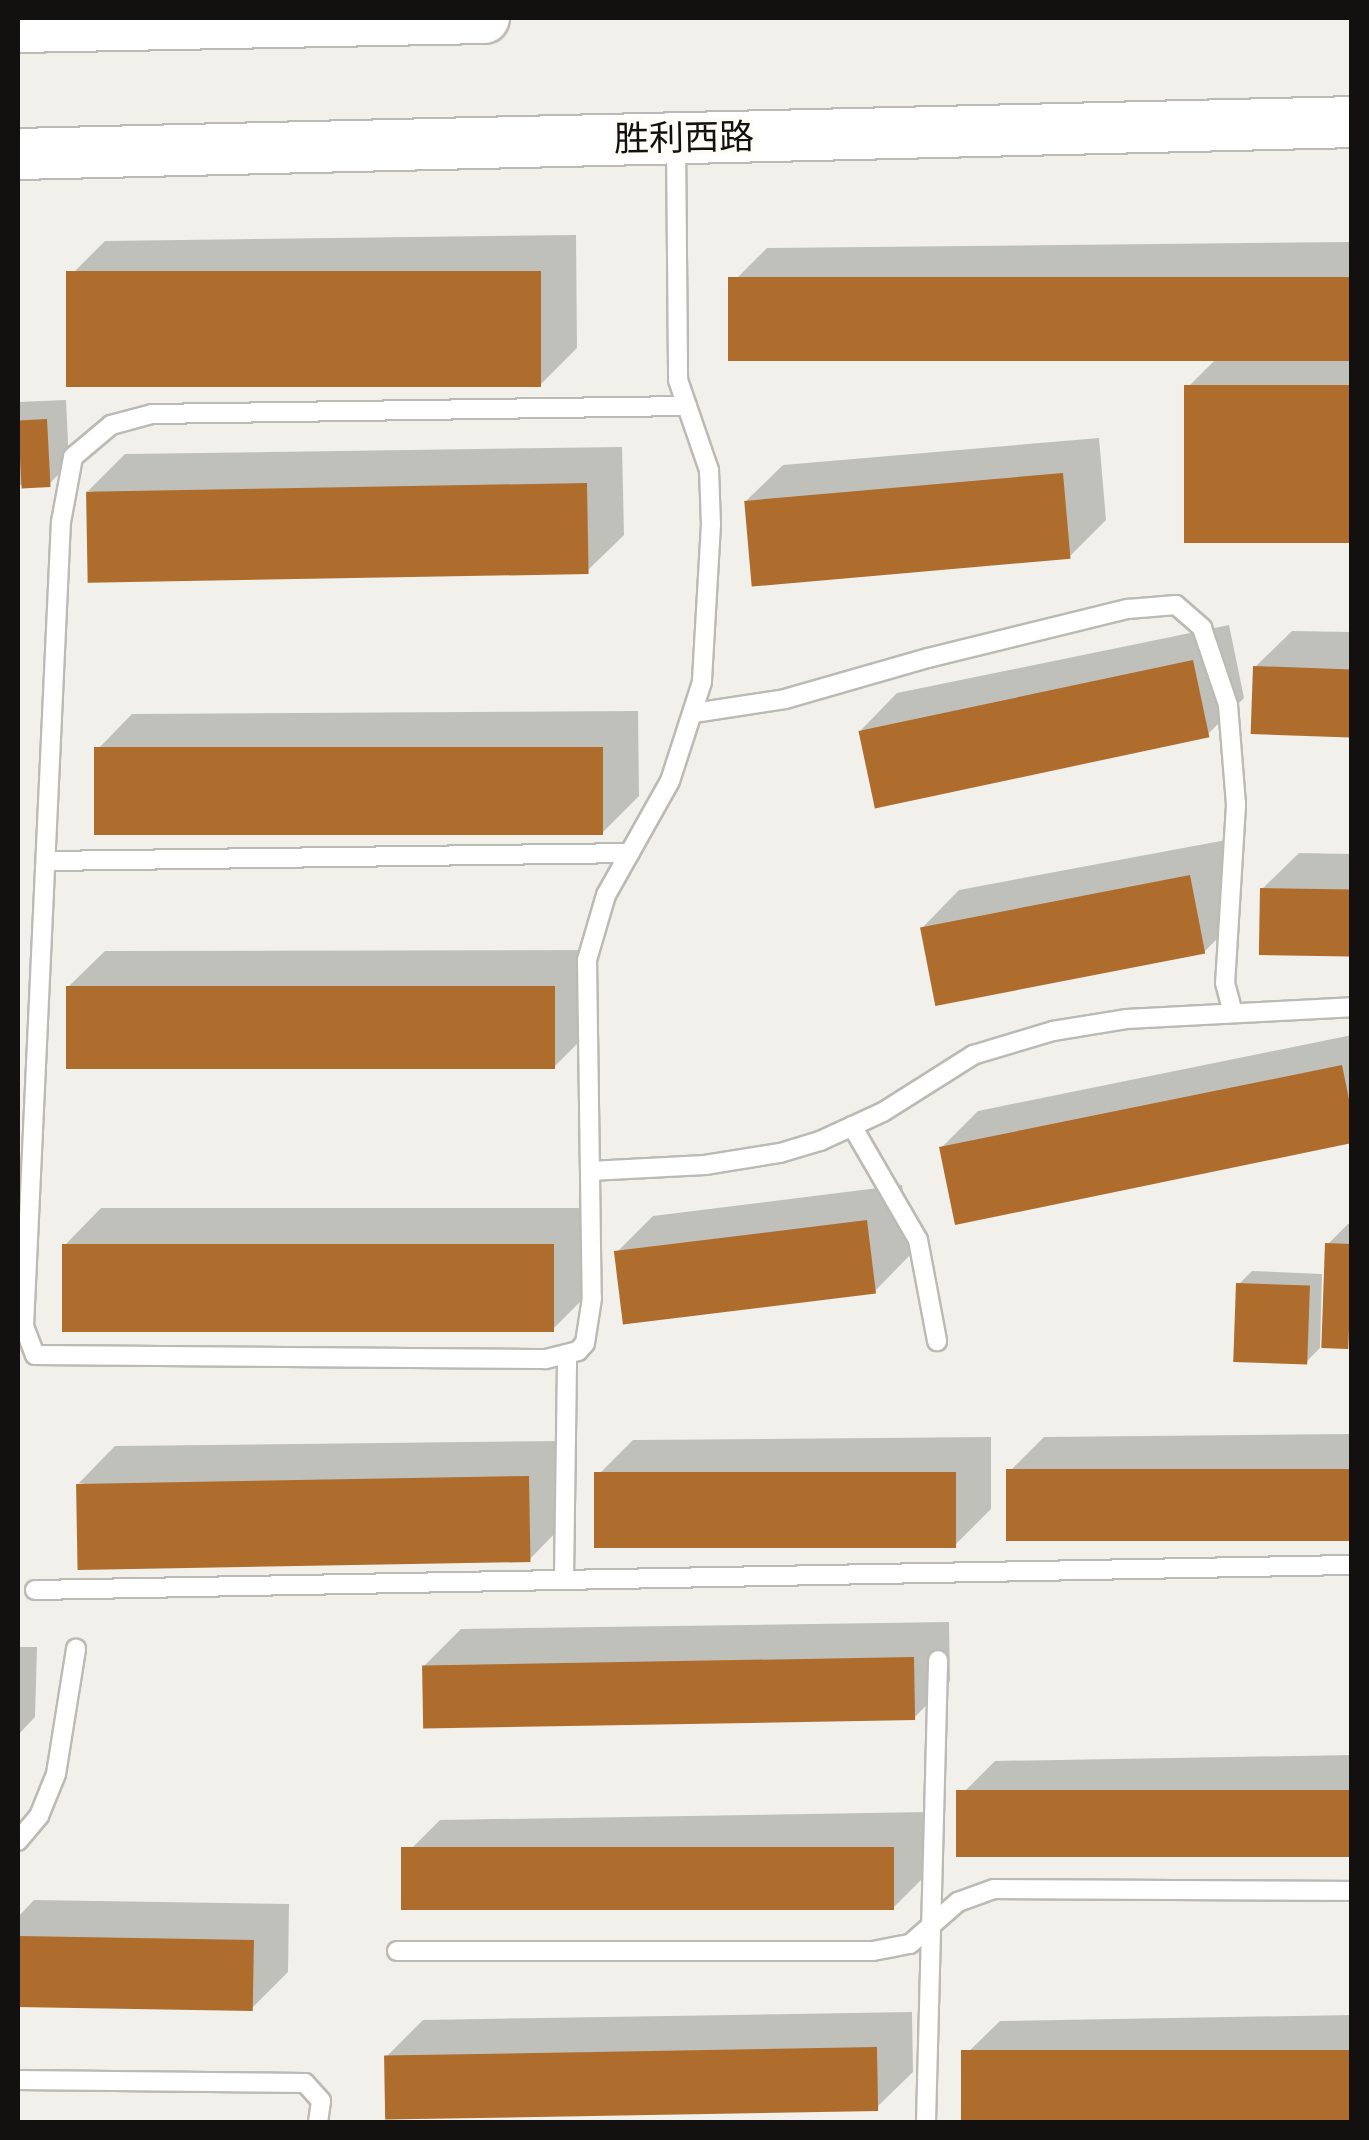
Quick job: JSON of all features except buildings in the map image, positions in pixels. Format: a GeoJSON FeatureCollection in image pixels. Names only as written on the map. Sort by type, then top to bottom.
{"type":"FeatureCollection","features":[{"type":"Feature","properties":{"kind":"main road"},"geometry":{"type":"LineString","coordinates":[[18,27],[484,18]]}},
{"type":"Feature","properties":{"kind":"main road","name":"胜利西路"},"geometry":{"type":"LineString","coordinates":[[18,154],[1352,122]]}},
{"type":"Feature","properties":{"kind":"lane"},"geometry":{"type":"LineString","coordinates":[[676,138],[678,380],[687,406],[709,470],[711,524],[702,682],[670,781],[595,922],[587,960],[588,1336],[578,1351],[545,1359],[35,1355],[24,1326],[61,522],[72,457],[111,425],[152,414],[687,406]]}},
{"type":"Feature","properties":{"kind":"lane"},"geometry":{"type":"LineString","coordinates":[[694,713],[784,700],[928,658],[1128,609],[1176,605],[1202,628],[1228,705],[1236,806],[1225,983],[1233,1012]]}},
{"type":"Feature","properties":{"kind":"lane"},"geometry":{"type":"LineString","coordinates":[[46,861],[630,853]]}},
{"type":"Feature","properties":{"kind":"lane"},"geometry":{"type":"LineString","coordinates":[[590,1171],[743,1160],[820,1141],[973,1056],[1053,1031],[1126,1020],[1352,1007]]}},
{"type":"Feature","properties":{"kind":"lane"},"geometry":{"type":"LineString","coordinates":[[852,1126],[918,1240],[937,1341]]}},
{"type":"Feature","properties":{"kind":"lane"},"geometry":{"type":"LineString","coordinates":[[564,1578],[567,1354]]}},
{"type":"Feature","properties":{"kind":"lane"},"geometry":{"type":"LineString","coordinates":[[35,1590],[1352,1565]]}},
{"type":"Feature","properties":{"kind":"lane"},"geometry":{"type":"LineString","coordinates":[[18,1841],[39,1816],[56,1774],[76,1648]]}},
{"type":"Feature","properties":{"kind":"lane"},"geometry":{"type":"LineString","coordinates":[[926,2122],[938,1660]]}},
{"type":"Feature","properties":{"kind":"lane"},"geometry":{"type":"LineString","coordinates":[[397,1951],[874,1951],[910,1944],[958,1902],[994,1888],[1352,1890]]}},
{"type":"Feature","properties":{"kind":"lane"},"geometry":{"type":"LineString","coordinates":[[18,2080],[305,2083],[321,2101],[318,2122]]}}]}
